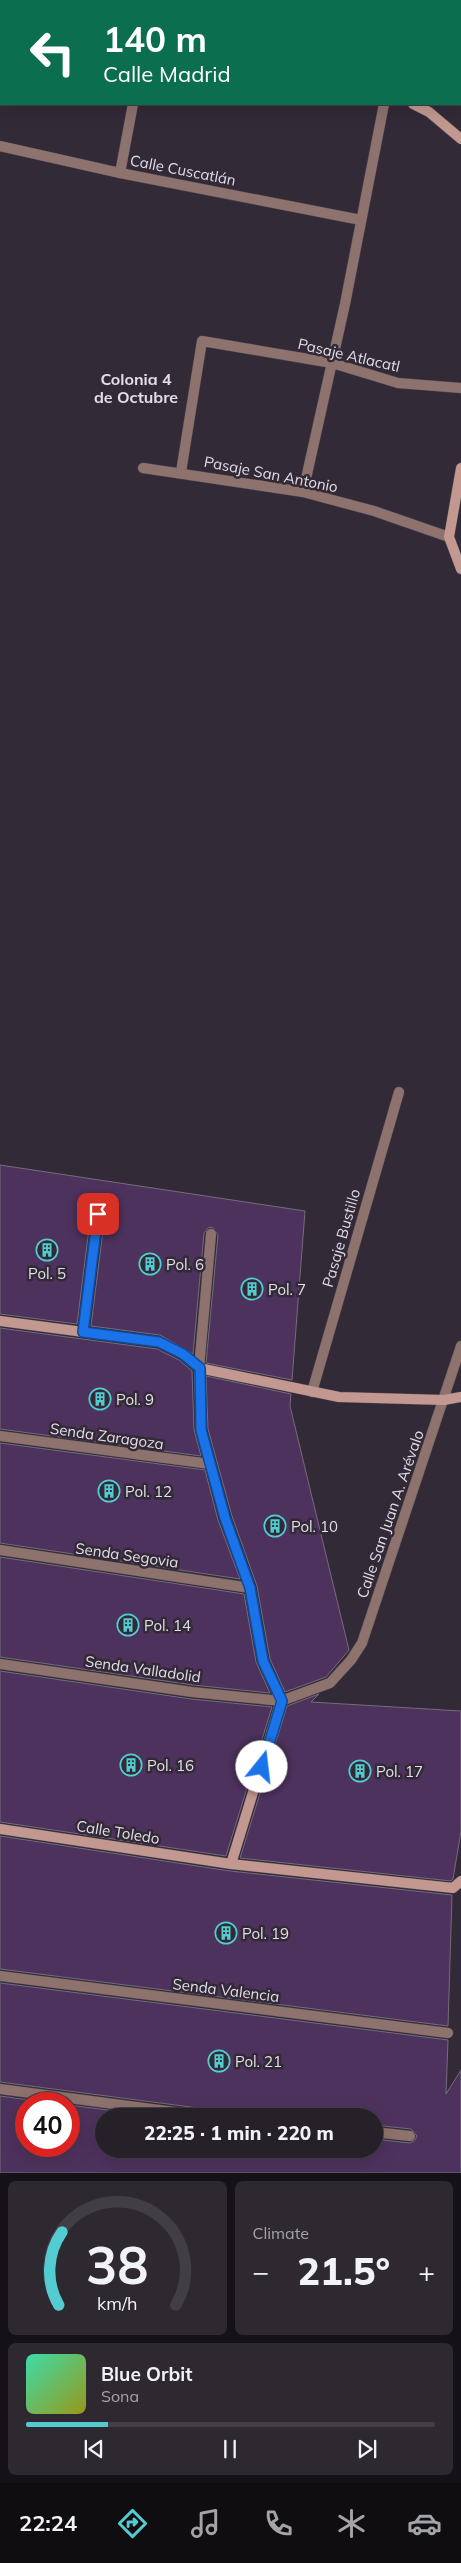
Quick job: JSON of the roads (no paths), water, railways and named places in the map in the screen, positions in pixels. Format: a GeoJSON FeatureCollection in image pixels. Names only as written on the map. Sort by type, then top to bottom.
{"type":"FeatureCollection","features":[{"type":"Feature","properties":{"kind":"street"},"geometry":{"type":"LineString","coordinates":[[120,172],[133,105]]}},
{"type":"Feature","properties":{"kind":"street"},"geometry":{"type":"LineString","coordinates":[[303,492],[362,220],[384,105]]}},
{"type":"Feature","properties":{"kind":"street"},"geometry":{"type":"LineString","coordinates":[[418,105],[432,108],[461,139]]}},
{"type":"Feature","properties":{"kind":"street","name":"Calle Cuscatlán"},"geometry":{"type":"LineString","coordinates":[[0,146],[362,220]]}},
{"type":"Feature","properties":{"kind":"street","name":"Pasaje Atlacatl"},"geometry":{"type":"LineString","coordinates":[[181,472],[202,341],[332,363],[398,383],[461,388]]}},
{"type":"Feature","properties":{"kind":"street","name":"Pasaje San Antonio"},"geometry":{"type":"LineString","coordinates":[[142,468],[181,472],[303,492],[374,511],[449,537]]}},
{"type":"Feature","properties":{"kind":"street"},"geometry":{"type":"LineString","coordinates":[[461,468],[449,537],[461,569]]}},
{"type":"Feature","properties":{"kind":"street","name":"Pasaje Bustillo"},"geometry":{"type":"LineString","coordinates":[[312,1392],[399,1092]]}},
{"type":"Feature","properties":{"kind":"street"},"geometry":{"type":"LineString","coordinates":[[83,1332],[98,1214]]}},
{"type":"Feature","properties":{"kind":"street"},"geometry":{"type":"LineString","coordinates":[[211,1234],[200,1368],[201,1430],[225,1518],[250,1588],[263,1661],[282,1701],[231,1864]]}},
{"type":"Feature","properties":{"kind":"street"},"geometry":{"type":"LineString","coordinates":[[0,1321],[159,1342],[183,1354],[200,1368],[339,1397],[444,1400],[461,1397]]}},
{"type":"Feature","properties":{"kind":"street","name":"Calle San Juan A. Arévalo"},"geometry":{"type":"LineString","coordinates":[[282,1701],[330,1683],[351,1660],[362,1643],[461,1346]]}},
{"type":"Feature","properties":{"kind":"street","name":"Senda Zaragoza"},"geometry":{"type":"LineString","coordinates":[[0,1436],[210,1464]]}},
{"type":"Feature","properties":{"kind":"street","name":"Senda Segovia"},"geometry":{"type":"LineString","coordinates":[[0,1550],[250,1588]]}},
{"type":"Feature","properties":{"kind":"street","name":"Senda Valladolid"},"geometry":{"type":"LineString","coordinates":[[0,1664],[192,1692],[282,1701]]}},
{"type":"Feature","properties":{"kind":"street","name":"Calle Toledo"},"geometry":{"type":"LineString","coordinates":[[0,1829],[231,1864],[453,1888],[461,1881]]}},
{"type":"Feature","properties":{"kind":"street","name":"Senda Valencia"},"geometry":{"type":"LineString","coordinates":[[0,1976],[448,2033]]}},
{"type":"Feature","properties":{"kind":"street"},"geometry":{"type":"LineString","coordinates":[[0,2089],[144,2108]]}},
{"type":"Feature","properties":{"kind":"street"},"geometry":{"type":"LineString","coordinates":[[383,2133],[410,2136]]}},
{"type":"Feature","properties":{"kind":"place","name":"Pol. 5"},"geometry":{"type":"Point","coordinates":[47,1250]}},
{"type":"Feature","properties":{"kind":"place","name":"Pol. 6"},"geometry":{"type":"Point","coordinates":[150,1264]}},
{"type":"Feature","properties":{"kind":"place","name":"Pol. 7"},"geometry":{"type":"Point","coordinates":[252,1289]}},
{"type":"Feature","properties":{"kind":"place","name":"Pol. 9"},"geometry":{"type":"Point","coordinates":[100,1399]}},
{"type":"Feature","properties":{"kind":"place","name":"Pol. 12"},"geometry":{"type":"Point","coordinates":[109,1491]}},
{"type":"Feature","properties":{"kind":"place","name":"Pol. 10"},"geometry":{"type":"Point","coordinates":[275,1526]}},
{"type":"Feature","properties":{"kind":"place","name":"Pol. 14"},"geometry":{"type":"Point","coordinates":[128,1625]}},
{"type":"Feature","properties":{"kind":"place","name":"Pol. 16"},"geometry":{"type":"Point","coordinates":[131,1765]}},
{"type":"Feature","properties":{"kind":"place","name":"Pol. 17"},"geometry":{"type":"Point","coordinates":[360,1771]}},
{"type":"Feature","properties":{"kind":"place","name":"Pol. 19"},"geometry":{"type":"Point","coordinates":[226,1933]}},
{"type":"Feature","properties":{"kind":"place","name":"Pol. 21"},"geometry":{"type":"Point","coordinates":[219,2061]}},
{"type":"Feature","properties":{"kind":"district","name":"Colonia 4 de Octubre"},"geometry":{"type":"Point","coordinates":[136,388]}}]}
